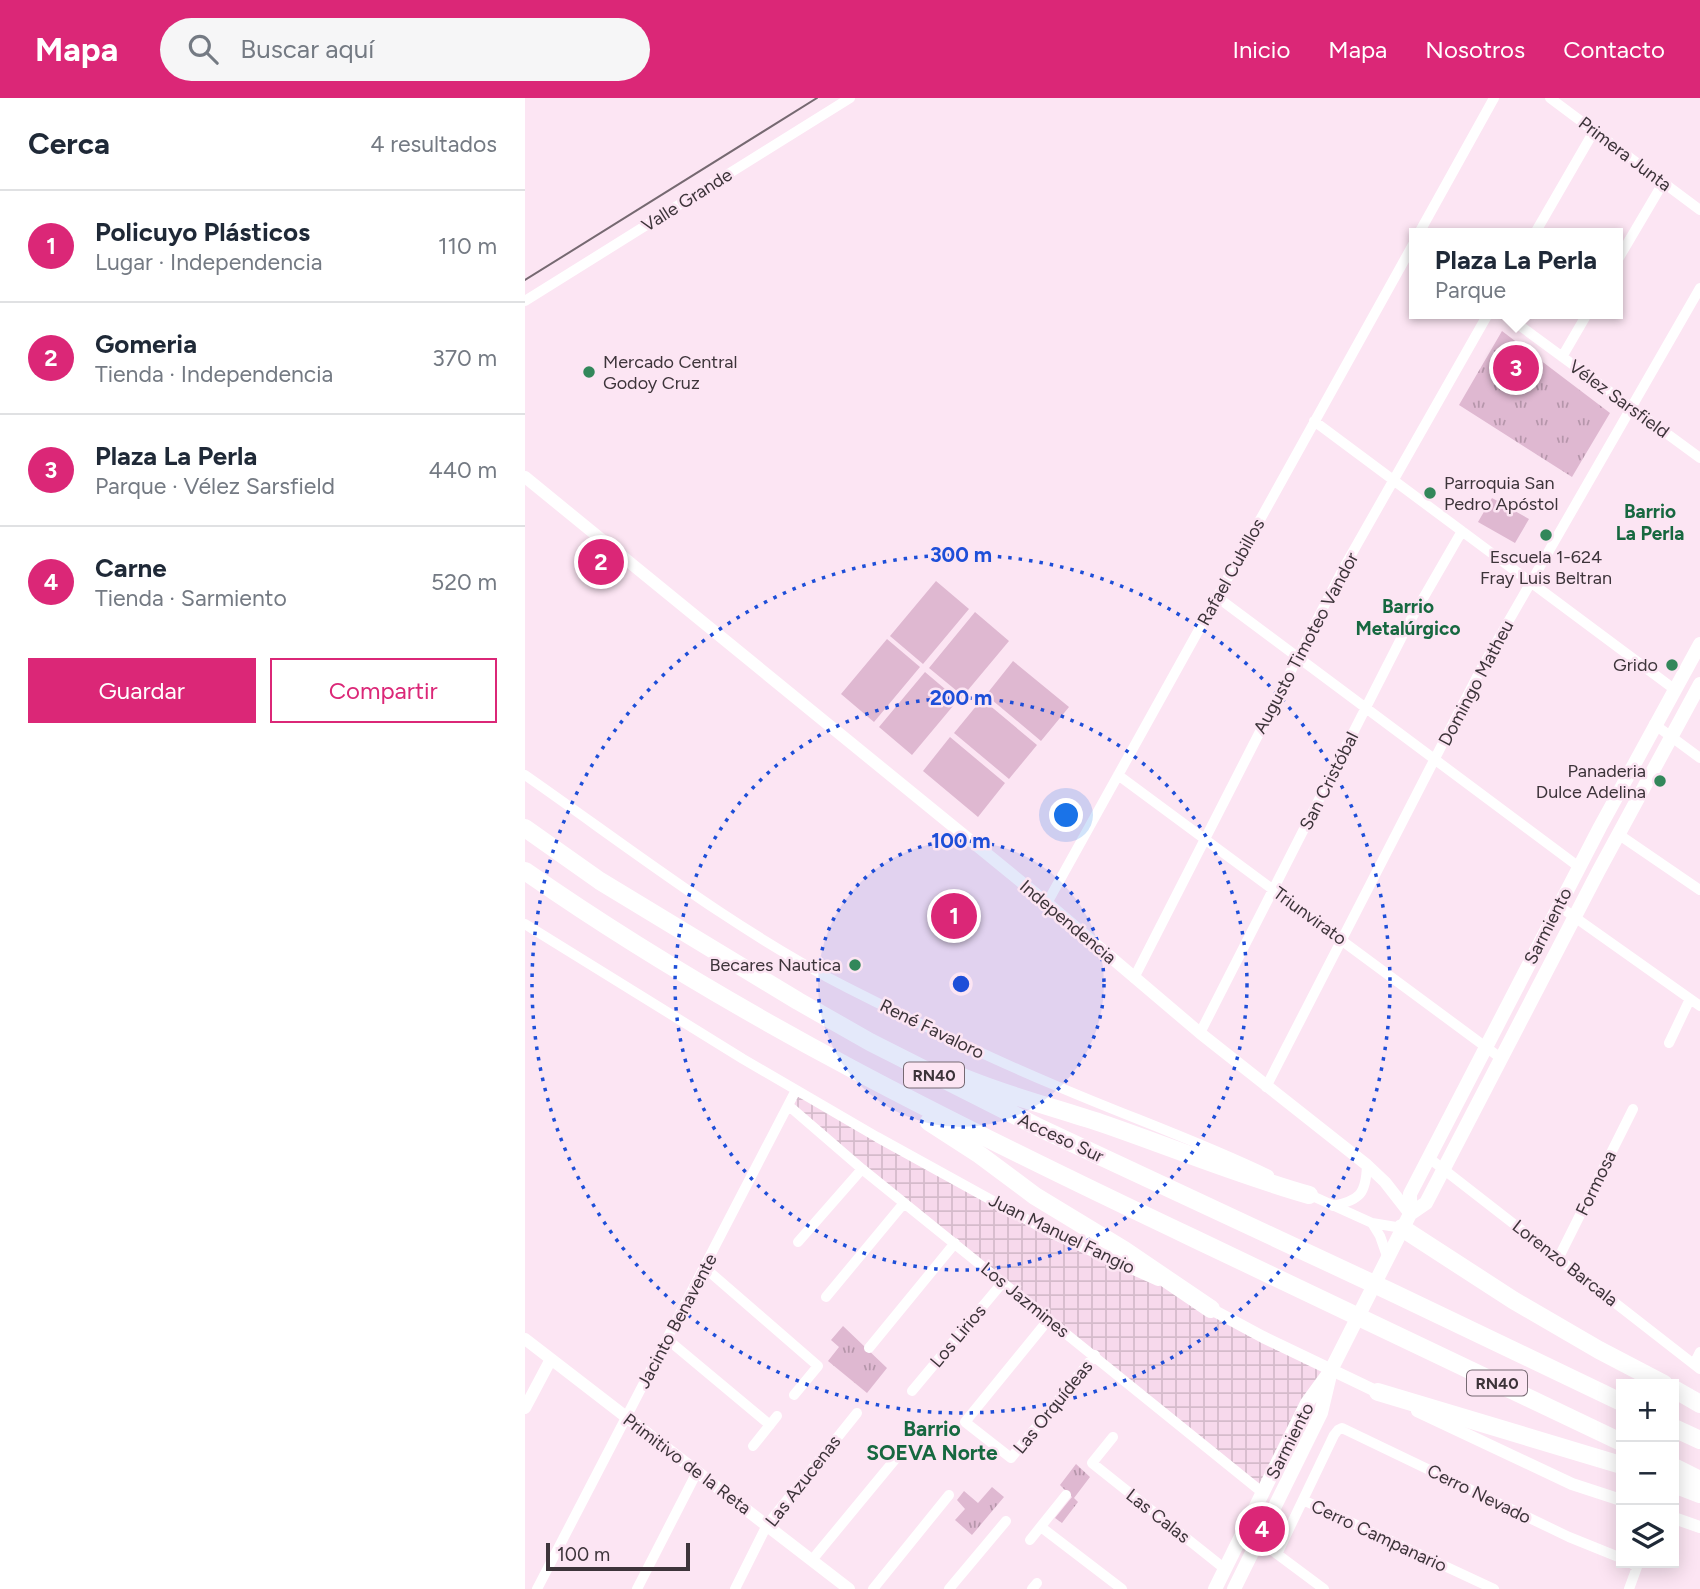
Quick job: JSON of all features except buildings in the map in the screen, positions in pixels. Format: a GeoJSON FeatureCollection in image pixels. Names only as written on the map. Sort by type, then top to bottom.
{"type":"FeatureCollection","features":[{"type":"Feature","properties":{"kind":"highway","name":"Acceso Sur"},"geometry":{"type":"LineString","coordinates":[[525,828],[600,881],[870,1042],[1042,1129],[1616,1400]]}},
{"type":"Feature","properties":{"kind":"highway"},"geometry":{"type":"LineString","coordinates":[[541,839],[875,1034],[949,1071],[989,1088],[1100,1123],[1231,1171],[1310,1195]]}},
{"type":"Feature","properties":{"kind":"highway","name":"Acceso Sur"},"geometry":{"type":"LineString","coordinates":[[525,871],[705,987],[859,1073],[1027,1160],[1616,1440]]}},
{"type":"Feature","properties":{"kind":"highway"},"geometry":{"type":"LineString","coordinates":[[705,987],[751,1023],[946,1132],[1035,1196],[1124,1250],[1211,1309]]}},
{"type":"Feature","properties":{"kind":"highway"},"geometry":{"type":"LineString","coordinates":[[1406,1221],[1513,1300],[1578,1339],[1654,1379]]}},
{"type":"Feature","properties":{"kind":"highway"},"geometry":{"type":"LineString","coordinates":[[1378,1392],[1616,1463]]}},
{"type":"Feature","properties":{"kind":"highway"},"geometry":{"type":"LineString","coordinates":[[1679,1392],[1700,1404]]}},
{"type":"Feature","properties":{"kind":"highway"},"geometry":{"type":"LineString","coordinates":[[1679,1430],[1700,1440]]}},
{"type":"Feature","properties":{"kind":"highway"},"geometry":{"type":"LineString","coordinates":[[1679,1470],[1700,1480]]}},
{"type":"Feature","properties":{"kind":"highway"},"geometry":{"type":"LineString","coordinates":[[1679,1485],[1700,1494]]}},
{"type":"Feature","properties":{"kind":"main road","name":"Sarmiento"},"geometry":{"type":"LineString","coordinates":[[1406,1221],[1410,1194],[1654,724],[1700,644]]}},
{"type":"Feature","properties":{"kind":"main road","name":"Sarmiento"},"geometry":{"type":"LineString","coordinates":[[1215,1589],[1307,1403],[1331,1370],[1406,1221],[1426,1203],[1618,834],[1700,684]]}},
{"type":"Feature","properties":{"kind":"main road","name":"Sarmiento"},"geometry":{"type":"LineString","coordinates":[[1234,1589],[1321,1413],[1331,1370]]}},
{"type":"Feature","properties":{"kind":"street","name":"Valle Grande"},"geometry":{"type":"LineString","coordinates":[[525,301],[850,98]]}},
{"type":"Feature","properties":{"kind":"street"},"geometry":{"type":"LineString","coordinates":[[1422,228],[1494,98]]}},
{"type":"Feature","properties":{"kind":"street","name":"Primera Junta"},"geometry":{"type":"LineString","coordinates":[[1550,98],[1700,209]]}},
{"type":"Feature","properties":{"kind":"street"},"geometry":{"type":"LineString","coordinates":[[1538,228],[1594,131]]}},
{"type":"Feature","properties":{"kind":"street"},"geometry":{"type":"LineString","coordinates":[[1623,252],[1663,183]]}},
{"type":"Feature","properties":{"kind":"street","name":"Rafael Cubillos"},"geometry":{"type":"LineString","coordinates":[[1047,903],[1409,254]]}},
{"type":"Feature","properties":{"kind":"street","name":"Domingo Matheu"},"geometry":{"type":"LineString","coordinates":[[1266,1087],[1481,669],[1700,288]]}},
{"type":"Feature","properties":{"kind":"street","name":"Augusto Timoteo Vandor"},"geometry":{"type":"LineString","coordinates":[[1135,978],[1296,658],[1485,319]]}},
{"type":"Feature","properties":{"kind":"street","name":"Vélez Sarsfield"},"geometry":{"type":"LineString","coordinates":[[1511,319],[1700,458]]}},
{"type":"Feature","properties":{"kind":"street"},"geometry":{"type":"LineString","coordinates":[[1562,357],[1584,319]]}},
{"type":"Feature","properties":{"kind":"street"},"geometry":{"type":"LineString","coordinates":[[1314,421],[1674,689]]}},
{"type":"Feature","properties":{"kind":"street","name":"Independencia"},"geometry":{"type":"LineString","coordinates":[[525,477],[1047,903],[1266,1087],[1367,1165],[1385,1182],[1406,1221]]}},
{"type":"Feature","properties":{"kind":"street","name":"San Cristóbal"},"geometry":{"type":"LineString","coordinates":[[1200,1033],[1411,621],[1462,531]]}},
{"type":"Feature","properties":{"kind":"street"},"geometry":{"type":"LineString","coordinates":[[1217,597],[1579,867]]}},
{"type":"Feature","properties":{"kind":"street"},"geometry":{"type":"LineString","coordinates":[[1654,724],[1700,758]]}},
{"type":"Feature","properties":{"kind":"street","name":"René Favaloro"},"geometry":{"type":"LineString","coordinates":[[525,775],[682,887],[759,937],[846,986],[1002,1062],[1244,1163],[1372,1223],[1406,1221]]}},
{"type":"Feature","properties":{"kind":"street","name":"Triunvirato"},"geometry":{"type":"LineString","coordinates":[[1118,775],[1501,1059]]}},
{"type":"Feature","properties":{"kind":"street"},"geometry":{"type":"LineString","coordinates":[[1618,834],[1700,890]]}},
{"type":"Feature","properties":{"kind":"street"},"geometry":{"type":"LineString","coordinates":[[1559,906],[1700,1006]]}},
{"type":"Feature","properties":{"kind":"street","name":"Juan Manuel Fangio"},"geometry":{"type":"LineString","coordinates":[[526,928],[796,1090],[1053,1234],[1117,1262],[1331,1370],[1572,1484],[1616,1498]]}},
{"type":"Feature","properties":{"kind":"street"},"geometry":{"type":"LineString","coordinates":[[1669,1043],[1690,999]]}},
{"type":"Feature","properties":{"kind":"street","name":"Jacinto Benavente"},"geometry":{"type":"LineString","coordinates":[[537,1589],[796,1090]]}},
{"type":"Feature","properties":{"kind":"street","name":"Los Jazmines"},"geometry":{"type":"LineString","coordinates":[[789,1105],[862,1169],[1263,1493]]}},
{"type":"Feature","properties":{"kind":"street","name":"Formosa"},"geometry":{"type":"LineString","coordinates":[[1559,1257],[1633,1109]]}},
{"type":"Feature","properties":{"kind":"street","name":"Lorenzo Barcala"},"geometry":{"type":"LineString","coordinates":[[1429,1158],[1697,1366]]}},
{"type":"Feature","properties":{"kind":"street"},"geometry":{"type":"LineString","coordinates":[[1333,1206],[1359,1196],[1366,1183],[1367,1165]]}},
{"type":"Feature","properties":{"kind":"street"},"geometry":{"type":"LineString","coordinates":[[798,1242],[862,1169]]}},
{"type":"Feature","properties":{"kind":"street"},"geometry":{"type":"LineString","coordinates":[[826,1297],[904,1203]]}},
{"type":"Feature","properties":{"kind":"street"},"geometry":{"type":"LineString","coordinates":[[1372,1223],[1387,1256]]}},
{"type":"Feature","properties":{"kind":"street"},"geometry":{"type":"LineString","coordinates":[[869,1348],[955,1243]]}},
{"type":"Feature","properties":{"kind":"street"},"geometry":{"type":"LineString","coordinates":[[705,1268],[818,1366],[794,1395]]}},
{"type":"Feature","properties":{"kind":"street","name":"Los Lirios"},"geometry":{"type":"LineString","coordinates":[[912,1391],[1003,1282]]}},
{"type":"Feature","properties":{"kind":"street","name":"Las Orquídeas"},"geometry":{"type":"LineString","coordinates":[[1049,1319],[965,1422],[1011,1458],[1095,1355]]}},
{"type":"Feature","properties":{"kind":"street","name":"Primitivo de la Reta"},"geometry":{"type":"LineString","coordinates":[[525,1339],[849,1589]]}},
{"type":"Feature","properties":{"kind":"street"},"geometry":{"type":"LineString","coordinates":[[667,1339],[770,1425]]}},
{"type":"Feature","properties":{"kind":"street"},"geometry":{"type":"LineString","coordinates":[[1697,1366],[1700,1353]]}},
{"type":"Feature","properties":{"kind":"street"},"geometry":{"type":"LineString","coordinates":[[525,1408],[551,1359]]}},
{"type":"Feature","properties":{"kind":"street","name":"Las Azucenas"},"geometry":{"type":"LineString","coordinates":[[735,1589],[767,1525],[857,1413]]}},
{"type":"Feature","properties":{"kind":"street"},"geometry":{"type":"LineString","coordinates":[[753,1446],[777,1416]]}},
{"type":"Feature","properties":{"kind":"street","name":"Cerro Nevado"},"geometry":{"type":"LineString","coordinates":[[1338,1430],[1342,1429],[1569,1537],[1616,1556]]}},
{"type":"Feature","properties":{"kind":"street","name":"Sarmiento"},"geometry":{"type":"LineString","coordinates":[[1277,1554],[1338,1430]]}},
{"type":"Feature","properties":{"kind":"street","name":"Las Calas"},"geometry":{"type":"LineString","coordinates":[[1113,1437],[1092,1463],[1225,1569]]}},
{"type":"Feature","properties":{"kind":"street"},"geometry":{"type":"LineString","coordinates":[[812,1560],[902,1451]]}},
{"type":"Feature","properties":{"kind":"street"},"geometry":{"type":"LineString","coordinates":[[637,1589],[697,1472]]}},
{"type":"Feature","properties":{"kind":"street"},"geometry":{"type":"LineString","coordinates":[[873,1589],[949,1495]]}},
{"type":"Feature","properties":{"kind":"street"},"geometry":{"type":"LineString","coordinates":[[1030,1539],[1066,1495]]}},
{"type":"Feature","properties":{"kind":"street","name":"Cerro Campanario"},"geometry":{"type":"LineString","coordinates":[[1303,1500],[1494,1589]]}},
{"type":"Feature","properties":{"kind":"street"},"geometry":{"type":"LineString","coordinates":[[1679,1520],[1700,1527]]}},
{"type":"Feature","properties":{"kind":"street"},"geometry":{"type":"LineString","coordinates":[[949,1589],[1006,1521]]}},
{"type":"Feature","properties":{"kind":"street"},"geometry":{"type":"LineString","coordinates":[[1041,1527],[1122,1589]]}},
{"type":"Feature","properties":{"kind":"street"},"geometry":{"type":"LineString","coordinates":[[1247,1527],[1277,1554],[1324,1589]]}},
{"type":"Feature","properties":{"kind":"street"},"geometry":{"type":"LineString","coordinates":[[1629,1589],[1633,1568]]}},
{"type":"Feature","properties":{"kind":"shaded area"},"geometry":{"type":"Polygon","coordinates":[[[796,1090],[1053,1234],[1117,1262],[1331,1370],[1263,1493],[789,1106],[796,1090]]]}},
{"type":"Feature","properties":{"kind":"green space"},"geometry":{"type":"Polygon","coordinates":[[[1502,331],[1610,413],[1572,477],[1459,405],[1502,331]]]}},
{"type":"Feature","properties":{"kind":"green space"},"geometry":{"type":"Polygon","coordinates":[[[1492,498],[1529,519],[1515,543],[1478,522],[1492,498]]]}},
{"type":"Feature","properties":{"kind":"green space"},"geometry":{"type":"Polygon","coordinates":[[[936,581],[969,609],[923,664],[890,636],[936,581]]]}},
{"type":"Feature","properties":{"kind":"green space"},"geometry":{"type":"Polygon","coordinates":[[[975,612],[1009,641],[963,696],[929,668],[975,612]]]}},
{"type":"Feature","properties":{"kind":"green space"},"geometry":{"type":"Polygon","coordinates":[[[887,639],[920,667],[874,722],[841,694],[887,639]]]}},
{"type":"Feature","properties":{"kind":"green space"},"geometry":{"type":"Polygon","coordinates":[[[1013,661],[1069,707],[1041,741],[986,695],[1013,661]]]}},
{"type":"Feature","properties":{"kind":"green space"},"geometry":{"type":"Polygon","coordinates":[[[925,672],[958,700],[912,755],[879,727],[925,672]]]}},
{"type":"Feature","properties":{"kind":"green space"},"geometry":{"type":"Polygon","coordinates":[[[982,699],[1037,745],[1009,779],[954,733],[982,699]]]}},
{"type":"Feature","properties":{"kind":"green space"},"geometry":{"type":"Polygon","coordinates":[[[950,737],[1005,783],[978,817],[923,771],[950,737]]]}},
{"type":"Feature","properties":{"kind":"green space"},"geometry":{"type":"Polygon","coordinates":[[[843,1326],[887,1368],[867,1393],[828,1361],[839,1347],[831,1340],[843,1326]]]}},
{"type":"Feature","properties":{"kind":"green space"},"geometry":{"type":"Polygon","coordinates":[[[1076,1464],[1090,1477],[1074,1498],[1078,1502],[1062,1523],[1055,1518],[1072,1497],[1060,1485],[1076,1464]]]}},
{"type":"Feature","properties":{"kind":"green space"},"geometry":{"type":"Polygon","coordinates":[[[992,1487],[1004,1497],[972,1535],[955,1520],[965,1509],[957,1500],[964,1491],[978,1503],[992,1487]]]}},
{"type":"Feature","properties":{"kind":"tram line"},"geometry":{"type":"LineString","coordinates":[[525,280],[817,98]]}},
{"type":"Feature","properties":{"kind":"place","name":"Plaza La Perla"},"geometry":{"type":"Point","coordinates":[1516,368]}},
{"type":"Feature","properties":{"kind":"place","name":"Mercado Central Godoy Cruz"},"geometry":{"type":"Point","coordinates":[589,372]}},
{"type":"Feature","properties":{"kind":"place","name":"Parroquia San Pedro Apóstol"},"geometry":{"type":"Point","coordinates":[1430,493]}},
{"type":"Feature","properties":{"kind":"place","name":"Escuela 1-624 Fray Luis Beltran"},"geometry":{"type":"Point","coordinates":[1546,535]}},
{"type":"Feature","properties":{"kind":"place","name":"Gomeria"},"geometry":{"type":"Point","coordinates":[601,562]}},
{"type":"Feature","properties":{"kind":"place","name":"Grido"},"geometry":{"type":"Point","coordinates":[1672,665]}},
{"type":"Feature","properties":{"kind":"place","name":"Panaderia Dulce Adelina"},"geometry":{"type":"Point","coordinates":[1660,781]}},
{"type":"Feature","properties":{"kind":"place","name":"Policuyo Plásticos"},"geometry":{"type":"Point","coordinates":[954,916]}},
{"type":"Feature","properties":{"kind":"place","name":"Becares Nautica"},"geometry":{"type":"Point","coordinates":[855,965]}},
{"type":"Feature","properties":{"kind":"place","name":"Carne"},"geometry":{"type":"Point","coordinates":[1262,1529]}},
{"type":"Feature","properties":{"kind":"district","name":"Barrio La Perla"},"geometry":{"type":"Point","coordinates":[1650,522]}},
{"type":"Feature","properties":{"kind":"district","name":"Barrio Metalúrgico"},"geometry":{"type":"Point","coordinates":[1408,617]}},
{"type":"Feature","properties":{"kind":"district","name":"Barrio SOEVA Norte"},"geometry":{"type":"Point","coordinates":[932,1440]}}]}
